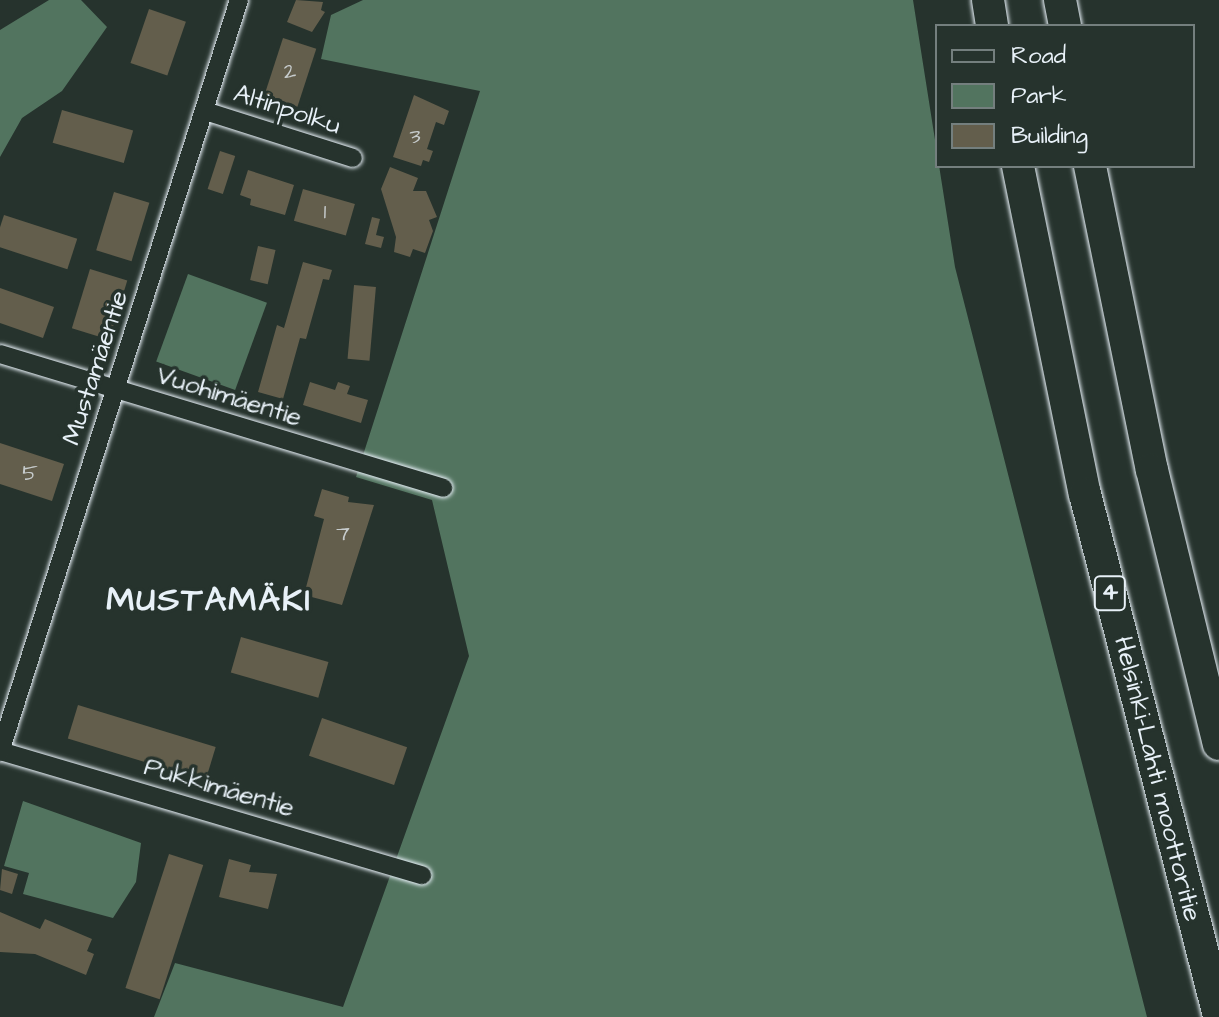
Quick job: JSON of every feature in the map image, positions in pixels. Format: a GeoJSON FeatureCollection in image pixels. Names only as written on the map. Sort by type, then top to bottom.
{"type":"FeatureCollection","features":[{"type":"Feature","properties":{"kind":"highway"},"geometry":{"type":"LineString","coordinates":[[988,0],[992,24]]}},
{"type":"Feature","properties":{"kind":"highway"},"geometry":{"type":"LineString","coordinates":[[1060,0],[1065,24]]}},
{"type":"Feature","properties":{"kind":"highway"},"geometry":{"type":"LineString","coordinates":[[1080,0],[1084,24]]}},
{"type":"Feature","properties":{"kind":"highway","name":"Helsinki-Lahti moottoritie"},"geometry":{"type":"LineString","coordinates":[[1018,168],[1085,494],[1219,1016]]}},
{"type":"Feature","properties":{"kind":"highway"},"geometry":{"type":"LineString","coordinates":[[1090,168],[1152,470],[1219,744]]}},
{"type":"Feature","properties":{"kind":"street","name":"Mustamäentie"},"geometry":{"type":"LineString","coordinates":[[0,751],[239,0]]}},
{"type":"Feature","properties":{"kind":"street","name":"Altinpolku"},"geometry":{"type":"LineString","coordinates":[[205,111],[353,158]]}},
{"type":"Feature","properties":{"kind":"street","name":"Vuohimäentie"},"geometry":{"type":"LineString","coordinates":[[0,354],[443,488]]}},
{"type":"Feature","properties":{"kind":"street","name":"Pukkimäentie"},"geometry":{"type":"LineString","coordinates":[[0,751],[422,875]]}},
{"type":"Feature","properties":{"kind":"green space"},"geometry":{"type":"Polygon","coordinates":[[[49,0],[81,0],[107,27],[62,91],[22,118],[0,157],[0,30],[49,0]]]}},
{"type":"Feature","properties":{"kind":"green space"},"geometry":{"type":"Polygon","coordinates":[[[363,0],[913,0],[935,140],[935,168],[939,168],[955,267],[1147,1017],[154,1017],[175,963],[343,1007],[469,656],[432,500],[356,477],[480,91],[321,59],[331,15],[363,0]]]}},
{"type":"Feature","properties":{"kind":"green space"},"geometry":{"type":"Polygon","coordinates":[[[188,274],[267,303],[235,390],[156,361],[188,274]]]}},
{"type":"Feature","properties":{"kind":"green space"},"geometry":{"type":"Polygon","coordinates":[[[23,801],[141,843],[136,882],[113,918],[23,894],[29,873],[4,866],[23,801]]]}},
{"type":"Feature","properties":{"kind":"building"},"geometry":{"type":"Polygon","coordinates":[[[296,0],[323,2],[321,10],[325,12],[312,32],[287,22],[296,0]]]}},
{"type":"Feature","properties":{"kind":"building"},"geometry":{"type":"Polygon","coordinates":[[[149,9],[186,22],[167,76],[130,63],[149,9]]]}},
{"type":"Feature","properties":{"kind":"building"},"geometry":{"type":"Polygon","coordinates":[[[283,38],[316,49],[297,107],[264,96],[283,38]]]}},
{"type":"Feature","properties":{"kind":"building"},"geometry":{"type":"Polygon","coordinates":[[[414,95],[449,111],[444,125],[436,122],[427,149],[433,151],[429,162],[423,160],[421,166],[393,157],[414,95]]]}},
{"type":"Feature","properties":{"kind":"building"},"geometry":{"type":"Polygon","coordinates":[[[62,110],[133,130],[124,163],[53,143],[62,110]]]}},
{"type":"Feature","properties":{"kind":"building"},"geometry":{"type":"Polygon","coordinates":[[[220,151],[235,156],[223,194],[208,189],[220,151]]]}},
{"type":"Feature","properties":{"kind":"building"},"geometry":{"type":"Polygon","coordinates":[[[390,167],[418,178],[413,191],[426,191],[437,217],[429,220],[433,231],[425,253],[413,249],[410,257],[394,252],[396,237],[381,189],[390,167]]]}},
{"type":"Feature","properties":{"kind":"building"},"geometry":{"type":"Polygon","coordinates":[[[248,170],[294,185],[285,215],[250,205],[251,199],[240,195],[248,170]]]}},
{"type":"Feature","properties":{"kind":"building"},"geometry":{"type":"Polygon","coordinates":[[[303,189],[355,204],[346,236],[294,221],[303,189]]]}},
{"type":"Feature","properties":{"kind":"building"},"geometry":{"type":"Polygon","coordinates":[[[114,192],[149,203],[132,261],[96,250],[114,192]]]}},
{"type":"Feature","properties":{"kind":"building"},"geometry":{"type":"Polygon","coordinates":[[[4,215],[77,239],[67,269],[0,247],[0,227],[4,215]]]}},
{"type":"Feature","properties":{"kind":"building"},"geometry":{"type":"Polygon","coordinates":[[[372,217],[380,219],[376,235],[384,237],[381,248],[365,244],[372,217]]]}},
{"type":"Feature","properties":{"kind":"building"},"geometry":{"type":"Polygon","coordinates":[[[258,246],[276,250],[268,284],[250,280],[258,246]]]}},
{"type":"Feature","properties":{"kind":"building"},"geometry":{"type":"Polygon","coordinates":[[[303,262],[332,270],[329,280],[323,279],[306,339],[300,338],[283,399],[258,392],[277,325],[284,328],[303,262]]]}},
{"type":"Feature","properties":{"kind":"building"},"geometry":{"type":"Polygon","coordinates":[[[90,269],[127,280],[109,340],[72,328],[90,269]]]}},
{"type":"Feature","properties":{"kind":"building"},"geometry":{"type":"Polygon","coordinates":[[[354,285],[376,287],[369,361],[348,359],[354,285]]]}},
{"type":"Feature","properties":{"kind":"building"},"geometry":{"type":"Polygon","coordinates":[[[0,288],[54,307],[43,338],[0,323],[0,288]]]}},
{"type":"Feature","properties":{"kind":"building"},"geometry":{"type":"Polygon","coordinates":[[[310,382],[335,390],[338,382],[350,386],[347,394],[368,400],[361,423],[303,405],[310,382]]]}},
{"type":"Feature","properties":{"kind":"building"},"geometry":{"type":"Polygon","coordinates":[[[0,443],[64,464],[52,501],[0,484],[0,443]]]}},
{"type":"Feature","properties":{"kind":"building"},"geometry":{"type":"Polygon","coordinates":[[[322,489],[349,497],[348,502],[374,505],[342,605],[304,595],[324,519],[314,516],[322,489]]]}},
{"type":"Feature","properties":{"kind":"building"},"geometry":{"type":"Polygon","coordinates":[[[241,637],[328,662],[318,698],[231,673],[241,637]]]}},
{"type":"Feature","properties":{"kind":"building"},"geometry":{"type":"Polygon","coordinates":[[[78,705],[216,747],[205,781],[68,738],[78,705]]]}},
{"type":"Feature","properties":{"kind":"building"},"geometry":{"type":"Polygon","coordinates":[[[322,718],[407,747],[394,785],[309,756],[322,718]]]}},
{"type":"Feature","properties":{"kind":"building"},"geometry":{"type":"Polygon","coordinates":[[[169,854],[203,865],[160,999],[125,988],[169,854]]]}},
{"type":"Feature","properties":{"kind":"building"},"geometry":{"type":"Polygon","coordinates":[[[229,859],[251,865],[249,872],[277,874],[268,909],[219,897],[229,859]]]}},
{"type":"Feature","properties":{"kind":"building"},"geometry":{"type":"Polygon","coordinates":[[[2,869],[18,874],[12,894],[0,890],[2,869]]]}},
{"type":"Feature","properties":{"kind":"building"},"geometry":{"type":"Polygon","coordinates":[[[0,912],[40,929],[45,919],[92,939],[87,951],[94,954],[86,975],[35,954],[0,952],[0,912]]]}},
{"type":"Feature","properties":{"kind":"district","name":"MUSTAMÄKI"},"geometry":{"type":"Point","coordinates":[209,601]}}]}
